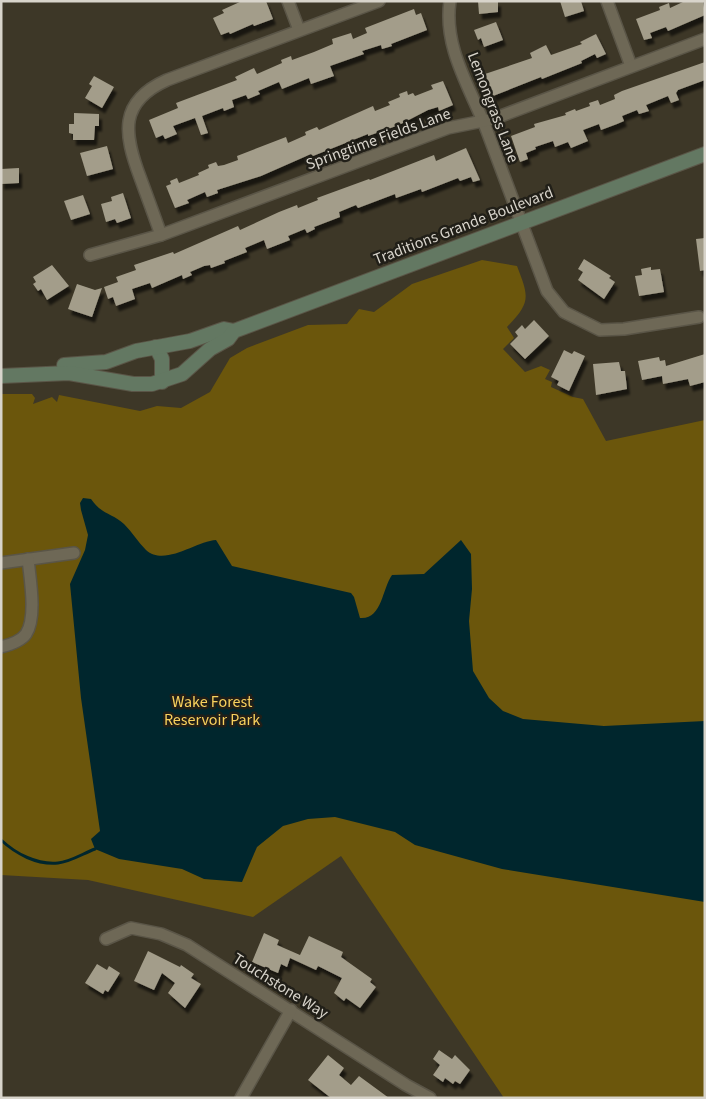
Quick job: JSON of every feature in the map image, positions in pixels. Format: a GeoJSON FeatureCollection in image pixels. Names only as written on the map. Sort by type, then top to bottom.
{"type":"FeatureCollection","features":[{"type":"Feature","properties":{"kind":"main road","name":"Traditions Grande Boulevard"},"geometry":{"type":"LineString","coordinates":[[1,366],[94,364],[156,347],[190,341],[224,329],[234,331],[705,154]]}},
{"type":"Feature","properties":{"kind":"main road","name":"Traditions Grande Boulevard"},"geometry":{"type":"LineString","coordinates":[[1,376],[69,373],[133,384],[162,382],[182,374],[210,349],[228,339],[234,331]]}},
{"type":"Feature","properties":{"kind":"main road"},"geometry":{"type":"LineString","coordinates":[[156,347],[162,359],[162,382]]}},
{"type":"Feature","properties":{"kind":"street"},"geometry":{"type":"LineString","coordinates":[[288,1],[299,30]]}},
{"type":"Feature","properties":{"kind":"street"},"geometry":{"type":"LineString","coordinates":[[161,235],[128,141],[130,118],[138,101],[154,87],[167,80],[379,1]]}},
{"type":"Feature","properties":{"kind":"street","name":"Lemongrass Lane"},"geometry":{"type":"LineString","coordinates":[[450,1],[448,20],[459,65],[483,121],[547,291],[564,312],[600,330],[698,317]]}},
{"type":"Feature","properties":{"kind":"street"},"geometry":{"type":"LineString","coordinates":[[607,1],[631,66]]}},
{"type":"Feature","properties":{"kind":"street","name":"Springtime Fields Lane"},"geometry":{"type":"LineString","coordinates":[[90,255],[161,235],[448,128],[483,121],[705,39]]}},
{"type":"Feature","properties":{"kind":"street"},"geometry":{"type":"LineString","coordinates":[[1,563],[74,553]]}},
{"type":"Feature","properties":{"kind":"street"},"geometry":{"type":"LineString","coordinates":[[1,647],[16,642],[26,634],[32,612],[28,559]]}},
{"type":"Feature","properties":{"kind":"street","name":"Touchstone Way"},"geometry":{"type":"LineString","coordinates":[[106,939],[131,928],[145,930],[174,939],[199,952],[406,1085],[430,1098]]}},
{"type":"Feature","properties":{"kind":"street"},"geometry":{"type":"LineString","coordinates":[[241,1098],[291,1010]]}},
{"type":"Feature","properties":{"kind":"green space","name":"Wake Forest Reservoir Park"},"geometry":{"type":"Polygon","coordinates":[[[482,260],[517,266],[524,285],[526,299],[524,305],[507,327],[514,338],[503,349],[525,372],[541,366],[550,370],[545,379],[552,382],[551,387],[573,397],[583,399],[606,441],[705,420],[705,1098],[504,1098],[341,856],[253,917],[88,880],[1,875],[1,394],[32,394],[35,398],[33,404],[52,397],[57,402],[59,395],[140,411],[157,406],[181,408],[210,392],[230,358],[247,348],[308,325],[347,324],[359,309],[374,312],[412,284],[482,260]]]}},
{"type":"Feature","properties":{"kind":"water"},"geometry":{"type":"Polygon","coordinates":[[[83,498],[91,499],[103,511],[120,520],[146,550],[154,554],[162,556],[171,555],[208,541],[216,540],[232,566],[351,593],[360,618],[373,614],[377,609],[392,575],[424,574],[461,540],[471,554],[472,589],[469,621],[473,671],[489,698],[503,711],[523,719],[604,726],[705,721],[705,902],[502,869],[415,845],[395,832],[335,817],[308,819],[283,826],[257,847],[242,882],[204,879],[182,869],[119,859],[95,849],[91,839],[100,831],[81,698],[70,584],[85,550],[88,535],[80,503],[83,498]]]}},
{"type":"Feature","properties":{"kind":"building"},"geometry":{"type":"Polygon","coordinates":[[[242,1],[266,1],[273,19],[254,26],[253,24],[230,34],[229,32],[221,35],[213,18],[224,13],[222,10],[242,1]]]}},
{"type":"Feature","properties":{"kind":"building"},"geometry":{"type":"Polygon","coordinates":[[[478,1],[498,1],[498,12],[479,14],[478,1]]]}},
{"type":"Feature","properties":{"kind":"building"},"geometry":{"type":"Polygon","coordinates":[[[560,1],[581,1],[584,11],[565,17],[560,1]]]}},
{"type":"Feature","properties":{"kind":"building"},"geometry":{"type":"Polygon","coordinates":[[[685,1],[703,1],[705,15],[668,31],[666,27],[650,33],[652,38],[644,40],[636,19],[660,10],[659,7],[669,3],[670,8],[685,1]]]}},
{"type":"Feature","properties":{"kind":"building"},"geometry":{"type":"Polygon","coordinates":[[[414,9],[416,15],[421,13],[427,30],[391,44],[392,46],[382,49],[381,45],[362,51],[364,54],[330,66],[334,76],[311,84],[309,78],[282,89],[279,82],[258,91],[260,94],[248,99],[246,95],[232,100],[234,107],[224,111],[223,108],[202,116],[208,133],[201,135],[195,118],[173,126],[177,134],[165,139],[163,135],[156,138],[149,120],[178,108],[176,103],[237,80],[235,77],[254,68],[257,74],[282,63],[281,60],[291,56],[292,60],[314,52],[333,44],[332,39],[351,33],[353,39],[367,33],[365,28],[414,9]]]}},
{"type":"Feature","properties":{"kind":"building"},"geometry":{"type":"Polygon","coordinates":[[[496,22],[503,40],[484,47],[481,38],[478,40],[474,30],[496,22]]]}},
{"type":"Feature","properties":{"kind":"building"},"geometry":{"type":"Polygon","coordinates":[[[596,34],[606,54],[597,58],[595,54],[581,61],[582,63],[493,96],[485,74],[532,58],[530,53],[546,45],[551,55],[582,44],[580,42],[596,34]]]}},
{"type":"Feature","properties":{"kind":"building"},"geometry":{"type":"Polygon","coordinates":[[[705,62],[705,80],[678,90],[676,93],[679,100],[671,103],[668,96],[646,105],[649,111],[639,114],[637,110],[622,116],[624,121],[617,124],[601,130],[599,124],[583,130],[588,141],[571,148],[568,142],[555,147],[553,141],[535,147],[536,149],[526,153],[528,159],[520,162],[511,136],[535,127],[534,124],[566,115],[565,113],[575,109],[576,111],[590,106],[589,103],[598,100],[600,105],[615,99],[614,95],[622,91],[705,62]]]}},
{"type":"Feature","properties":{"kind":"building"},"geometry":{"type":"Polygon","coordinates":[[[94,76],[114,87],[102,108],[85,98],[92,86],[89,84],[94,76]]]}},
{"type":"Feature","properties":{"kind":"building"},"geometry":{"type":"Polygon","coordinates":[[[443,81],[453,105],[439,111],[438,107],[428,110],[399,125],[368,136],[368,134],[313,156],[311,154],[261,176],[217,190],[218,193],[207,197],[205,192],[187,200],[189,203],[175,208],[166,186],[171,184],[170,181],[177,178],[179,183],[199,175],[198,173],[209,168],[208,165],[216,162],[218,166],[224,165],[238,160],[237,156],[286,137],[288,143],[306,135],[305,132],[317,127],[319,130],[373,106],[375,111],[390,105],[388,102],[400,97],[399,94],[407,91],[408,95],[413,93],[415,96],[433,89],[431,85],[443,81]]]}},
{"type":"Feature","properties":{"kind":"building"},"geometry":{"type":"Polygon","coordinates":[[[74,113],[99,114],[99,126],[95,126],[94,140],[73,140],[73,134],[69,133],[69,124],[74,124],[74,113]]]}},
{"type":"Feature","properties":{"kind":"building"},"geometry":{"type":"Polygon","coordinates":[[[107,146],[113,169],[87,176],[80,153],[107,146]]]}},
{"type":"Feature","properties":{"kind":"building"},"geometry":{"type":"Polygon","coordinates":[[[466,148],[480,180],[473,182],[471,177],[460,181],[458,178],[422,192],[421,189],[396,198],[395,194],[358,208],[356,205],[339,212],[340,217],[314,227],[315,229],[307,233],[305,229],[288,236],[290,240],[267,249],[264,240],[245,248],[247,252],[224,261],[225,263],[211,268],[210,265],[204,266],[190,272],[192,275],[183,279],[182,275],[152,288],[150,283],[132,289],[135,299],[116,306],[113,297],[108,299],[104,287],[118,282],[116,277],[136,270],[134,265],[173,252],[174,254],[238,226],[240,230],[297,205],[298,208],[318,200],[317,198],[434,155],[436,161],[466,148]]]}},
{"type":"Feature","properties":{"kind":"building"},"geometry":{"type":"Polygon","coordinates":[[[19,168],[19,183],[1,184],[1,169],[19,168]]]}},
{"type":"Feature","properties":{"kind":"building"},"geometry":{"type":"Polygon","coordinates":[[[123,193],[131,218],[117,223],[115,219],[106,222],[101,204],[112,201],[111,197],[123,193]]]}},
{"type":"Feature","properties":{"kind":"building"},"geometry":{"type":"Polygon","coordinates":[[[83,195],[90,214],[71,220],[64,201],[83,195]]]}},
{"type":"Feature","properties":{"kind":"building"},"geometry":{"type":"Polygon","coordinates":[[[705,238],[705,270],[700,271],[696,239],[705,238]]]}},
{"type":"Feature","properties":{"kind":"building"},"geometry":{"type":"Polygon","coordinates":[[[584,259],[611,276],[609,278],[615,282],[604,299],[578,280],[583,272],[578,269],[584,259]]]}},
{"type":"Feature","properties":{"kind":"building"},"geometry":{"type":"Polygon","coordinates":[[[52,265],[69,286],[47,300],[41,289],[38,291],[33,284],[36,282],[33,277],[52,265]]]}},
{"type":"Feature","properties":{"kind":"building"},"geometry":{"type":"Polygon","coordinates":[[[651,267],[651,270],[660,269],[664,292],[639,296],[635,276],[642,275],[641,269],[651,267]]]}},
{"type":"Feature","properties":{"kind":"building"},"geometry":{"type":"Polygon","coordinates":[[[77,284],[95,290],[102,288],[92,317],[68,309],[77,284]]]}},
{"type":"Feature","properties":{"kind":"building"},"geometry":{"type":"Polygon","coordinates":[[[534,320],[549,336],[525,359],[510,344],[518,336],[515,332],[522,325],[525,329],[534,320]]]}},
{"type":"Feature","properties":{"kind":"building"},"geometry":{"type":"Polygon","coordinates":[[[564,350],[572,354],[574,351],[585,356],[569,391],[557,385],[559,381],[551,377],[564,350]]]}},
{"type":"Feature","properties":{"kind":"building"},"geometry":{"type":"Polygon","coordinates":[[[705,354],[705,382],[690,386],[688,379],[663,384],[662,376],[642,380],[638,361],[659,357],[660,361],[665,360],[666,366],[705,354]]]}},
{"type":"Feature","properties":{"kind":"building"},"geometry":{"type":"Polygon","coordinates":[[[619,362],[621,371],[625,371],[627,389],[596,395],[593,364],[619,362]]]}},
{"type":"Feature","properties":{"kind":"building"},"geometry":{"type":"Polygon","coordinates":[[[264,933],[279,940],[277,945],[300,955],[309,936],[343,952],[341,957],[372,979],[370,982],[376,987],[360,1008],[346,998],[344,1001],[334,993],[342,978],[318,966],[316,970],[290,958],[287,967],[281,964],[278,973],[252,962],[264,933]]]}},
{"type":"Feature","properties":{"kind":"building"},"geometry":{"type":"Polygon","coordinates":[[[148,951],[180,967],[181,965],[194,974],[191,978],[201,984],[185,1008],[168,993],[175,983],[162,973],[154,990],[134,981],[148,951]]]}},
{"type":"Feature","properties":{"kind":"building"},"geometry":{"type":"Polygon","coordinates":[[[97,964],[107,970],[109,966],[120,973],[108,992],[105,990],[103,994],[85,983],[97,964]]]}},
{"type":"Feature","properties":{"kind":"building"},"geometry":{"type":"Polygon","coordinates":[[[439,1050],[452,1059],[455,1055],[470,1070],[460,1084],[455,1081],[453,1084],[445,1078],[443,1082],[433,1075],[440,1065],[433,1059],[439,1050]]]}},
{"type":"Feature","properties":{"kind":"building"},"geometry":{"type":"Polygon","coordinates":[[[328,1055],[344,1068],[339,1075],[351,1085],[359,1076],[389,1098],[331,1098],[308,1080],[328,1055]]]}},
{"type":"Feature","properties":{"kind":"waterway"},"geometry":{"type":"LineString","coordinates":[[1,840],[27,858],[50,863],[67,861],[95,849]]}}]}
